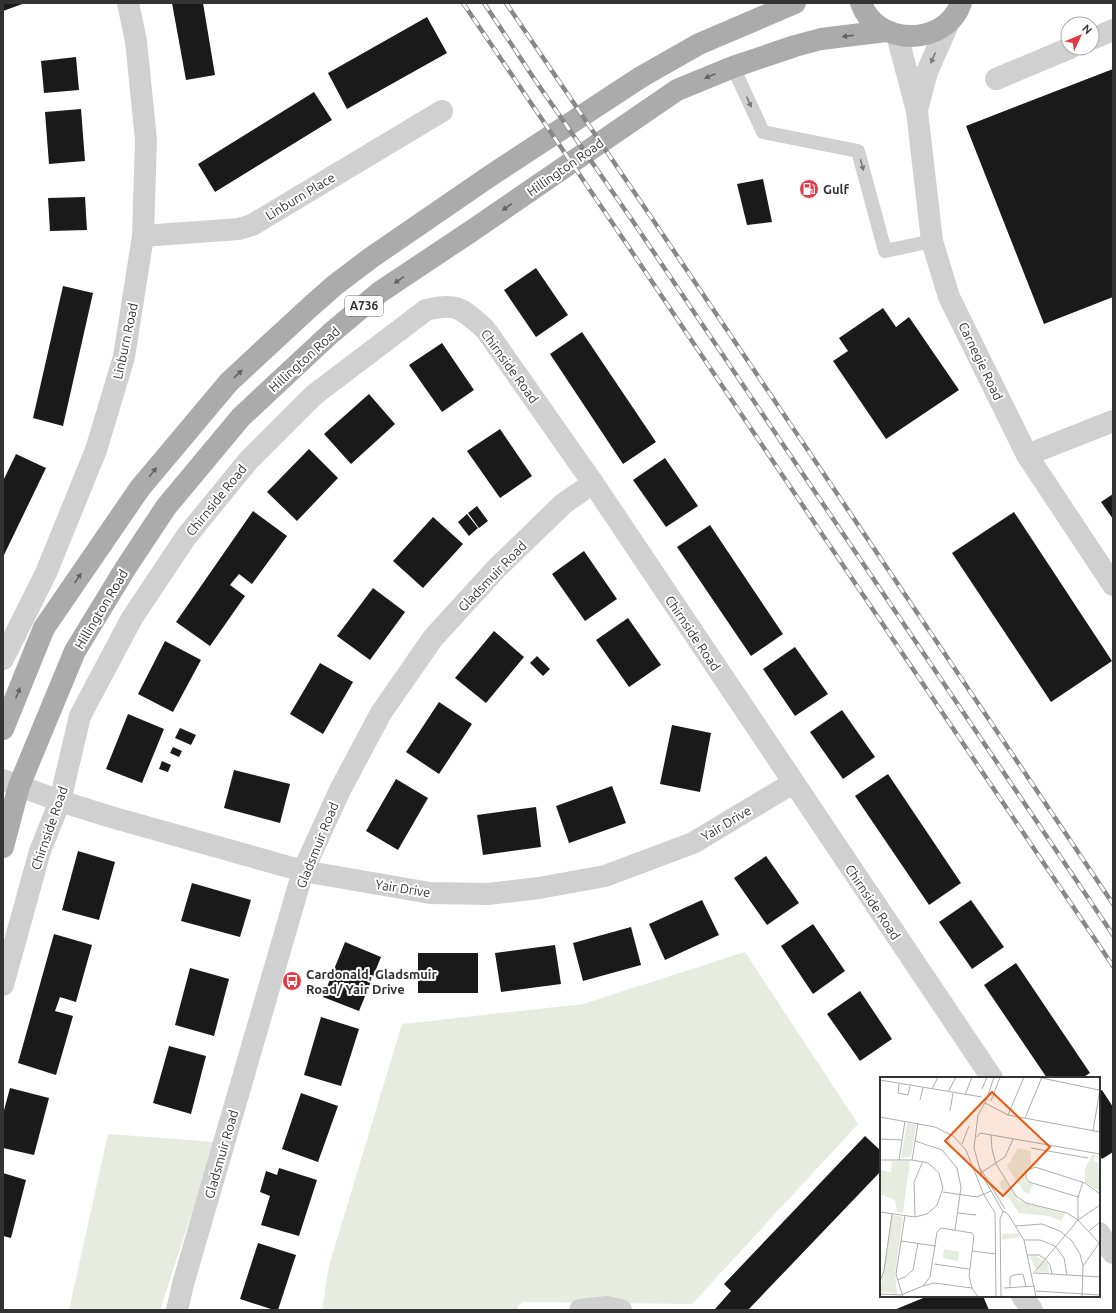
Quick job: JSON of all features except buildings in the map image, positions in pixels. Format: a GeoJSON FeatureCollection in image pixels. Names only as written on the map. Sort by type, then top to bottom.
{"type":"FeatureCollection","features":[{"type":"Feature","properties":{"kind":"main road","name":"A736"},"geometry":{"type":"LineString","coordinates":[[3,729],[44,628],[140,488],[229,382],[336,285],[372,257],[490,176],[641,77],[699,44],[795,3]]}},
{"type":"Feature","properties":{"kind":"main road"},"geometry":{"type":"LineString","coordinates":[[861,3],[872,20],[892,33]]}},
{"type":"Feature","properties":{"kind":"main road","name":"Hillington Road"},"geometry":{"type":"LineString","coordinates":[[3,847],[11,783],[75,651],[125,569],[166,507],[241,417],[330,334],[380,292],[677,90],[733,66],[767,54],[821,39],[892,33],[902,36],[923,36],[937,31],[959,9]]}},
{"type":"Feature","properties":{"kind":"street","name":"Linburn Road"},"geometry":{"type":"LineString","coordinates":[[3,659],[46,573],[96,450],[124,357],[143,236],[146,140],[136,41],[128,3]]}},
{"type":"Feature","properties":{"kind":"street","name":"Carnegie Road"},"geometry":{"type":"LineString","coordinates":[[917,111],[927,72],[959,9]]}},
{"type":"Feature","properties":{"kind":"street"},"geometry":{"type":"LineString","coordinates":[[1100,36],[1113,30]]}},
{"type":"Feature","properties":{"kind":"street","name":"Carnegie Road"},"geometry":{"type":"LineString","coordinates":[[892,33],[917,111],[932,241],[949,297],[1026,454],[1113,584]]}},
{"type":"Feature","properties":{"kind":"street"},"geometry":{"type":"LineString","coordinates":[[996,78],[1060,52]]}},
{"type":"Feature","properties":{"kind":"street","name":"Linburn Place"},"geometry":{"type":"LineString","coordinates":[[143,236],[239,229],[252,225],[442,111]]}},
{"type":"Feature","properties":{"kind":"street","name":"Chirnside Road"},"geometry":{"type":"LineString","coordinates":[[3,985],[40,851],[60,801],[80,716],[132,618],[186,537],[248,461],[314,395],[426,310],[443,306],[462,309],[485,329],[593,483],[991,1077]]}},
{"type":"Feature","properties":{"kind":"street"},"geometry":{"type":"LineString","coordinates":[[1026,454],[1113,421]]}},
{"type":"Feature","properties":{"kind":"street","name":"Gladsmuir Road"},"geometry":{"type":"LineString","coordinates":[[177,1310],[303,871],[340,790],[381,713],[433,638],[496,569],[562,504],[593,483]]}},
{"type":"Feature","properties":{"kind":"street","name":"Yair Drive"},"geometry":{"type":"LineString","coordinates":[[11,783],[60,801],[111,817],[303,871],[430,893],[488,894],[605,876],[693,843],[793,783]]}},
{"type":"Feature","properties":{"kind":"street"},"geometry":{"type":"LineString","coordinates":[[1100,1234],[1113,1253]]}},
{"type":"Feature","properties":{"kind":"street"},"geometry":{"type":"LineString","coordinates":[[1023,1297],[1032,1310]]}},
{"type":"Feature","properties":{"kind":"street"},"geometry":{"type":"LineString","coordinates":[[580,1310],[607,1307],[620,1310]]}},
{"type":"Feature","properties":{"kind":"lane"},"geometry":{"type":"LineString","coordinates":[[733,66],[762,132],[858,151],[885,251],[932,241]]}},
{"type":"Feature","properties":{"kind":"shaded area"},"geometry":{"type":"Polygon","coordinates":[[[745,952],[858,1124],[692,1304],[522,1302],[516,1310],[322,1310],[329,1266],[402,1024],[583,1004],[745,952]]]}},
{"type":"Feature","properties":{"kind":"shaded area"},"geometry":{"type":"Polygon","coordinates":[[[108,1134],[215,1142],[160,1310],[69,1310],[108,1134]]]}},
{"type":"Feature","properties":{"kind":"railway"},"geometry":{"type":"LineString","coordinates":[[463,3],[1113,966]]}},
{"type":"Feature","properties":{"kind":"railway"},"geometry":{"type":"LineString","coordinates":[[484,3],[535,80],[632,220],[1113,935]]}},
{"type":"Feature","properties":{"kind":"railway"},"geometry":{"type":"LineString","coordinates":[[506,3],[1113,904]]}},
{"type":"Feature","properties":{"kind":"place","name":"Gulf"},"geometry":{"type":"Point","coordinates":[809,189]}},
{"type":"Feature","properties":{"kind":"place","name":"Cardonald, Gladsmuir Road/ Yair Drive"},"geometry":{"type":"Point","coordinates":[292,981]}}]}
